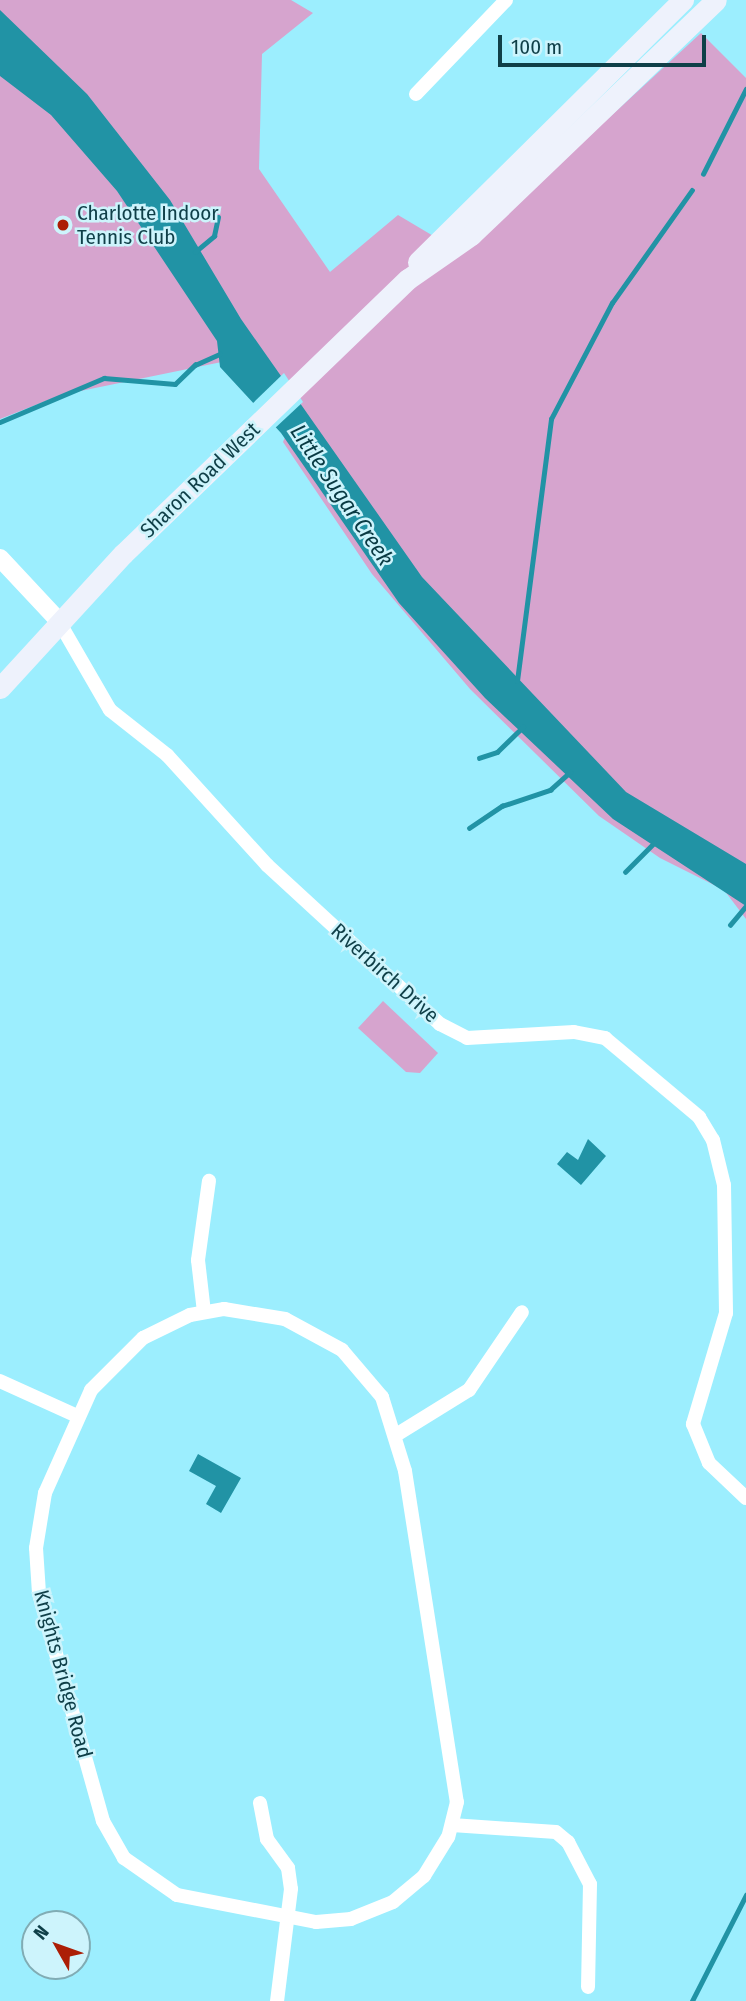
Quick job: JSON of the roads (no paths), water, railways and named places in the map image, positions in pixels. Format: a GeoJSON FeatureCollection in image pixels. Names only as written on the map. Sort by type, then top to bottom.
{"type":"FeatureCollection","features":[{"type":"Feature","properties":{"kind":"main road","name":"Sharon Road West"},"geometry":{"type":"LineString","coordinates":[[0,688],[58,620],[408,279],[484,192],[683,0]]}},
{"type":"Feature","properties":{"kind":"main road","name":"Sharon Road West"},"geometry":{"type":"LineString","coordinates":[[408,279],[471,234],[716,0]]}},
{"type":"Feature","properties":{"kind":"street"},"geometry":{"type":"LineString","coordinates":[[416,94],[506,0]]}},
{"type":"Feature","properties":{"kind":"street"},"geometry":{"type":"LineString","coordinates":[[0,558],[58,620]]}},
{"type":"Feature","properties":{"kind":"street","name":"Riverbirch Drive"},"geometry":{"type":"LineString","coordinates":[[58,620],[110,710],[167,755],[267,865],[440,1024],[467,1038],[574,1032],[605,1038],[699,1117],[713,1140],[724,1185],[726,1313],[693,1424],[709,1464],[746,1498]]}},
{"type":"Feature","properties":{"kind":"street"},"geometry":{"type":"LineString","coordinates":[[204,1312],[198,1260],[209,1181]]}},
{"type":"Feature","properties":{"kind":"street","name":"Knights Bridge Road"},"geometry":{"type":"LineString","coordinates":[[204,1312],[258,1312],[321,1335],[368,1377],[397,1435],[457,1772],[452,1825],[424,1876],[393,1902],[351,1919],[287,1917],[157,1886],[124,1858],[103,1821],[36,1572],[45,1493],[77,1416],[96,1383],[132,1346],[204,1312]]}},
{"type":"Feature","properties":{"kind":"street"},"geometry":{"type":"LineString","coordinates":[[397,1435],[469,1390],[522,1312]]}},
{"type":"Feature","properties":{"kind":"street"},"geometry":{"type":"LineString","coordinates":[[0,1381],[77,1416]]}},
{"type":"Feature","properties":{"kind":"street"},"geometry":{"type":"LineString","coordinates":[[260,1803],[267,1839],[288,1868],[287,1917],[277,2001]]}},
{"type":"Feature","properties":{"kind":"street"},"geometry":{"type":"LineString","coordinates":[[452,1825],[556,1832],[568,1842],[590,1884],[588,1987]]}},
{"type":"Feature","properties":{"kind":"water","name":"Little Sugar Creek"},"geometry":{"type":"Polygon","coordinates":[[[0,10],[87,94],[170,200],[241,319],[422,577],[626,792],[746,864],[746,906],[613,819],[485,698],[399,603],[281,433],[220,367],[217,341],[117,191],[51,115],[0,76],[0,10]]]}},
{"type":"Feature","properties":{"kind":"water"},"geometry":{"type":"Polygon","coordinates":[[[588,1139],[606,1156],[581,1185],[557,1164],[567,1152],[578,1160],[588,1139]]]}},
{"type":"Feature","properties":{"kind":"water"},"geometry":{"type":"Polygon","coordinates":[[[198,1454],[241,1478],[221,1513],[206,1504],[216,1486],[189,1471],[198,1454]]]}},
{"type":"Feature","properties":{"kind":"waterway"},"geometry":{"type":"LineString","coordinates":[[703,174],[746,89]]}},
{"type":"Feature","properties":{"kind":"waterway"},"geometry":{"type":"LineString","coordinates":[[517,681],[551,419],[612,303],[692,190]]}},
{"type":"Feature","properties":{"kind":"waterway"},"geometry":{"type":"LineString","coordinates":[[195,252],[214,236],[218,217]]}},
{"type":"Feature","properties":{"kind":"waterway"},"geometry":{"type":"LineString","coordinates":[[0,422],[104,378],[175,384],[195,365],[220,354]]}},
{"type":"Feature","properties":{"kind":"waterway"},"geometry":{"type":"LineString","coordinates":[[479,758],[497,752],[523,727]]}},
{"type":"Feature","properties":{"kind":"waterway"},"geometry":{"type":"LineString","coordinates":[[469,828],[502,806],[550,790],[570,772]]}},
{"type":"Feature","properties":{"kind":"waterway"},"geometry":{"type":"LineString","coordinates":[[625,872],[654,843]]}},
{"type":"Feature","properties":{"kind":"waterway"},"geometry":{"type":"LineString","coordinates":[[730,925],[746,906]]}},
{"type":"Feature","properties":{"kind":"waterway"},"geometry":{"type":"LineString","coordinates":[[692,2001],[746,1895]]}},
{"type":"Feature","properties":{"kind":"place","name":"Charlotte Indoor Tennis Club"},"geometry":{"type":"Point","coordinates":[63,225]}}]}
